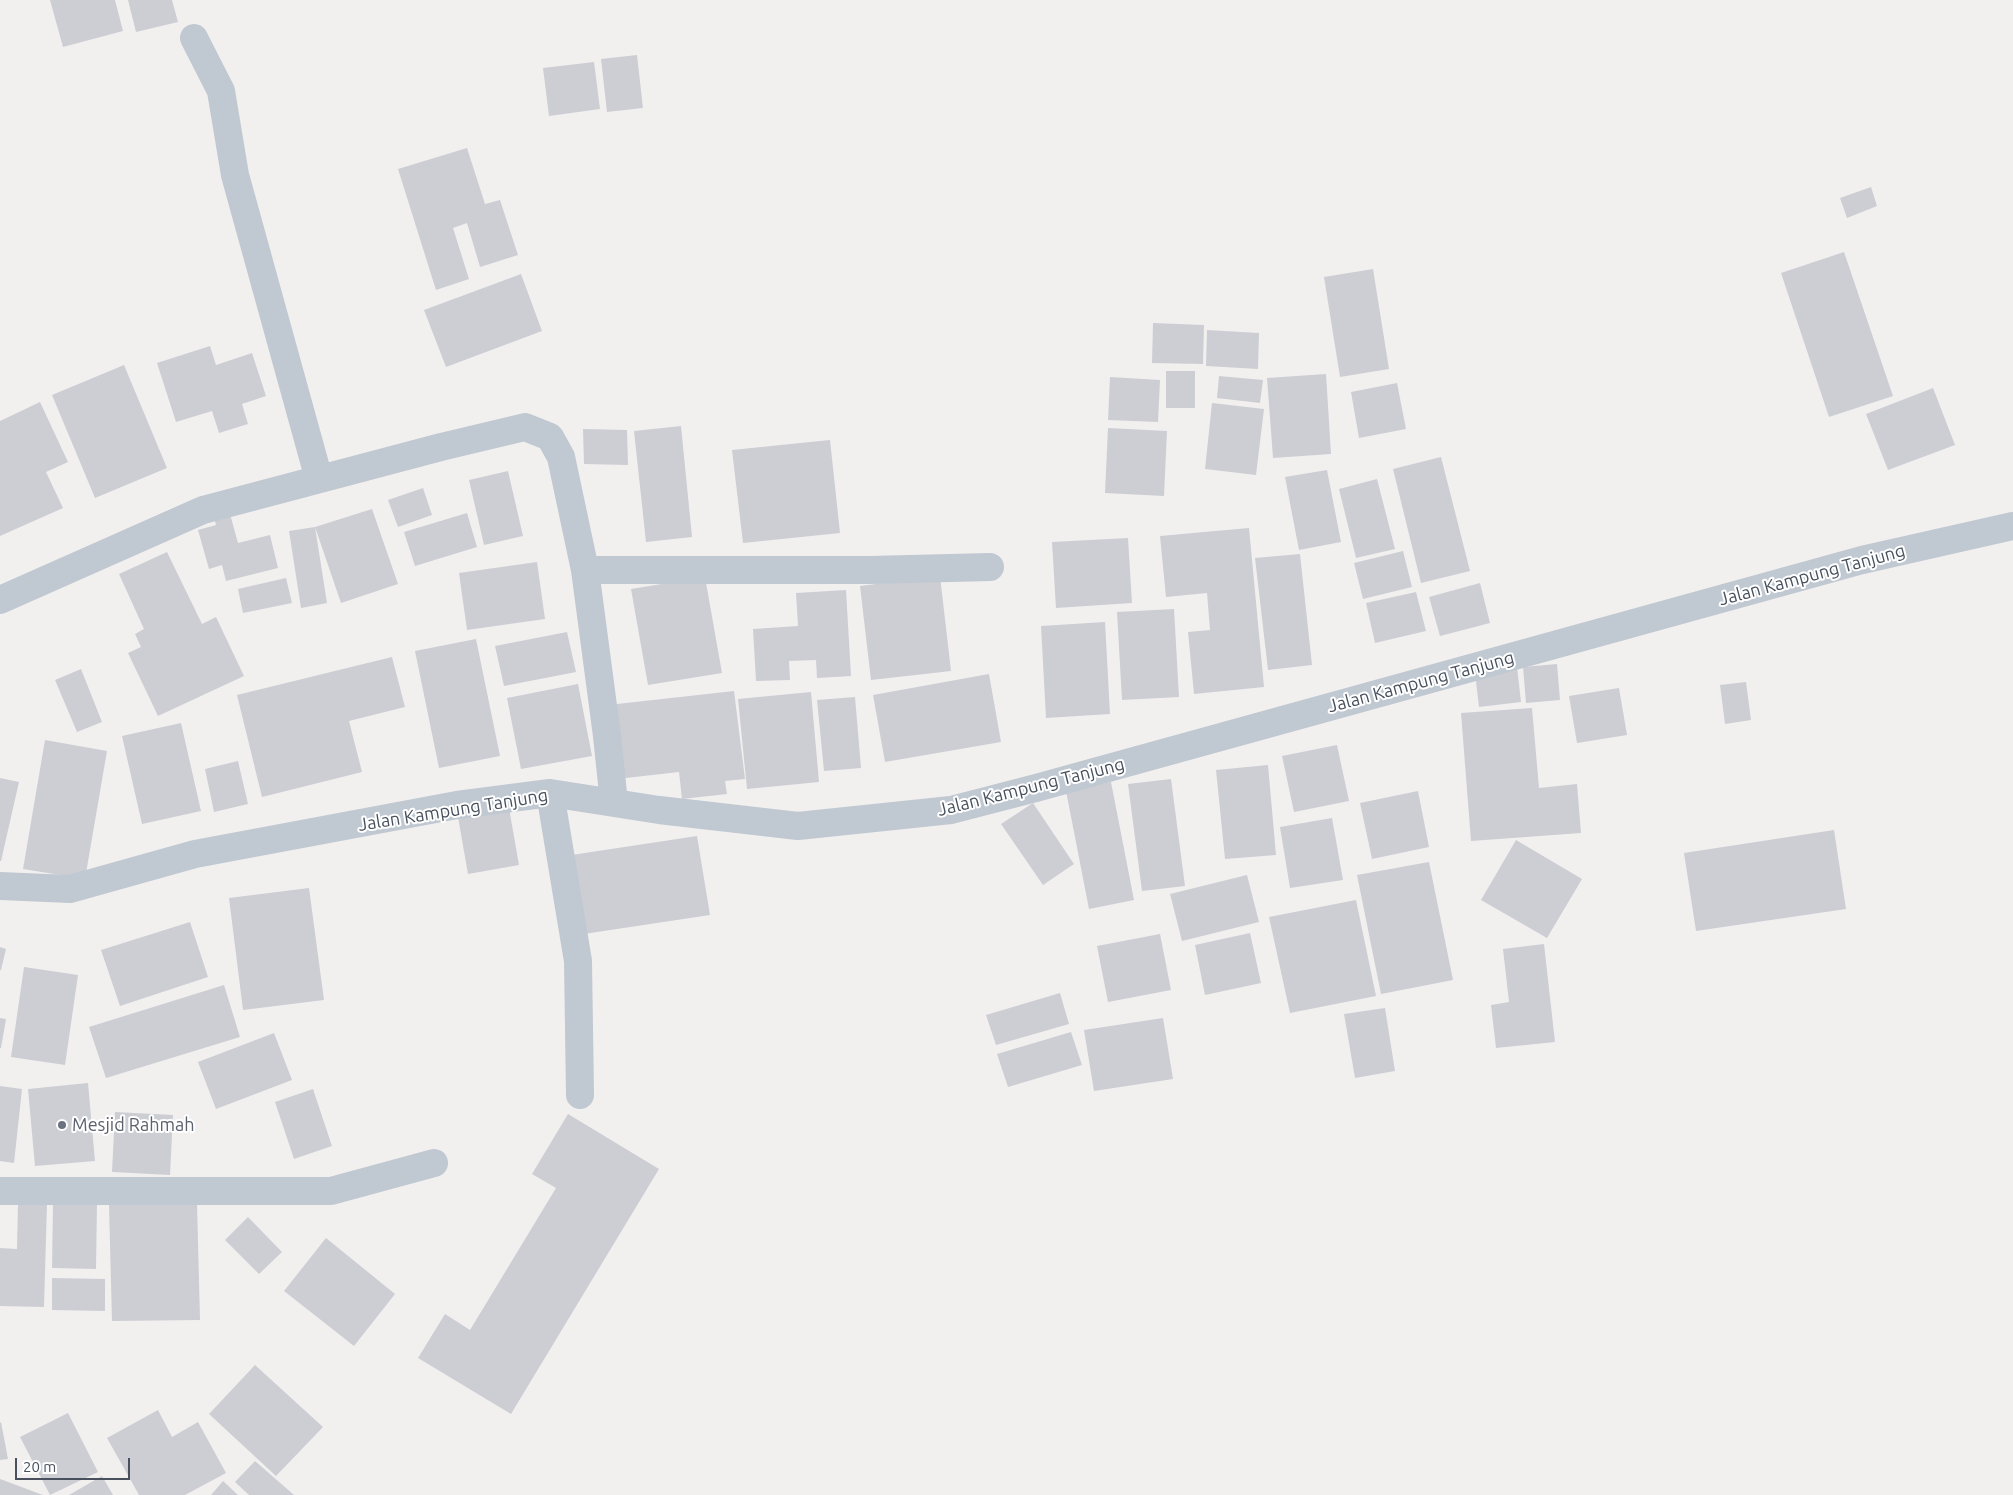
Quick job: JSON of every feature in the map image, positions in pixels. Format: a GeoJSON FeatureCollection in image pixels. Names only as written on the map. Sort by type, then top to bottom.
{"type":"FeatureCollection","features":[{"type":"Feature","properties":{"kind":"street"},"geometry":{"type":"LineString","coordinates":[[194,38],[221,91],[234,175],[318,479]]}},
{"type":"Feature","properties":{"kind":"street"},"geometry":{"type":"LineString","coordinates":[[0,600],[203,510],[525,427],[550,437],[561,457],[585,570],[614,803]]}},
{"type":"Feature","properties":{"kind":"street","name":"Jalan Kampung Tanjung"},"geometry":{"type":"LineString","coordinates":[[0,886],[70,889],[195,854],[457,805],[550,793],[659,810],[798,826],[952,810],[1862,560],[2013,526]]}},
{"type":"Feature","properties":{"kind":"street"},"geometry":{"type":"LineString","coordinates":[[585,570],[870,570],[990,567]]}},
{"type":"Feature","properties":{"kind":"street"},"geometry":{"type":"LineString","coordinates":[[550,793],[578,961],[580,1095]]}},
{"type":"Feature","properties":{"kind":"street"},"geometry":{"type":"LineString","coordinates":[[0,1191],[331,1191],[434,1163]]}},
{"type":"Feature","properties":{"kind":"building"},"geometry":{"type":"Polygon","coordinates":[[[50,0],[115,0],[123,31],[63,47],[50,0]]]}},
{"type":"Feature","properties":{"kind":"building"},"geometry":{"type":"Polygon","coordinates":[[[128,0],[172,0],[178,22],[136,32],[128,0]]]}},
{"type":"Feature","properties":{"kind":"building"},"geometry":{"type":"Polygon","coordinates":[[[637,55],[643,108],[607,112],[601,59],[637,55]]]}},
{"type":"Feature","properties":{"kind":"building"},"geometry":{"type":"Polygon","coordinates":[[[594,62],[600,109],[549,116],[543,68],[594,62]]]}},
{"type":"Feature","properties":{"kind":"building"},"geometry":{"type":"Polygon","coordinates":[[[467,148],[485,204],[500,200],[518,255],[480,267],[467,223],[453,228],[469,279],[436,290],[398,169],[467,148]]]}},
{"type":"Feature","properties":{"kind":"building"},"geometry":{"type":"Polygon","coordinates":[[[1871,187],[1877,206],[1847,218],[1840,198],[1871,187]]]}},
{"type":"Feature","properties":{"kind":"building"},"geometry":{"type":"Polygon","coordinates":[[[1844,252],[1893,396],[1829,417],[1781,273],[1844,252]]]}},
{"type":"Feature","properties":{"kind":"building"},"geometry":{"type":"Polygon","coordinates":[[[1373,269],[1389,369],[1340,377],[1324,277],[1373,269]]]}},
{"type":"Feature","properties":{"kind":"building"},"geometry":{"type":"Polygon","coordinates":[[[521,274],[542,331],[446,367],[424,310],[521,274]]]}},
{"type":"Feature","properties":{"kind":"building"},"geometry":{"type":"Polygon","coordinates":[[[1153,323],[1204,325],[1203,364],[1152,363],[1153,323]]]}},
{"type":"Feature","properties":{"kind":"building"},"geometry":{"type":"Polygon","coordinates":[[[1207,330],[1259,333],[1258,369],[1206,366],[1207,330]]]}},
{"type":"Feature","properties":{"kind":"building"},"geometry":{"type":"Polygon","coordinates":[[[210,346],[216,365],[252,353],[266,396],[242,404],[248,424],[219,433],[212,411],[176,422],[157,363],[210,346]]]}},
{"type":"Feature","properties":{"kind":"building"},"geometry":{"type":"Polygon","coordinates":[[[124,365],[167,468],[95,498],[52,395],[124,365]]]}},
{"type":"Feature","properties":{"kind":"building"},"geometry":{"type":"Polygon","coordinates":[[[1166,371],[1195,371],[1195,408],[1166,408],[1166,371]]]}},
{"type":"Feature","properties":{"kind":"building"},"geometry":{"type":"Polygon","coordinates":[[[1326,374],[1331,454],[1273,458],[1267,378],[1326,374]]]}},
{"type":"Feature","properties":{"kind":"building"},"geometry":{"type":"Polygon","coordinates":[[[1219,376],[1263,380],[1260,403],[1217,398],[1219,376]]]}},
{"type":"Feature","properties":{"kind":"building"},"geometry":{"type":"Polygon","coordinates":[[[1110,377],[1160,380],[1158,422],[1108,420],[1110,377]]]}},
{"type":"Feature","properties":{"kind":"building"},"geometry":{"type":"Polygon","coordinates":[[[1397,383],[1406,429],[1359,438],[1351,392],[1397,383]]]}},
{"type":"Feature","properties":{"kind":"building"},"geometry":{"type":"Polygon","coordinates":[[[1933,388],[1955,445],[1888,470],[1866,414],[1933,388]]]}},
{"type":"Feature","properties":{"kind":"building"},"geometry":{"type":"Polygon","coordinates":[[[40,402],[68,462],[46,472],[63,508],[0,536],[0,421],[40,402]]]}},
{"type":"Feature","properties":{"kind":"building"},"geometry":{"type":"Polygon","coordinates":[[[1212,403],[1264,409],[1256,475],[1205,469],[1212,403]]]}},
{"type":"Feature","properties":{"kind":"building"},"geometry":{"type":"Polygon","coordinates":[[[681,426],[692,537],[646,542],[634,431],[681,426]]]}},
{"type":"Feature","properties":{"kind":"building"},"geometry":{"type":"Polygon","coordinates":[[[1108,428],[1167,431],[1164,496],[1105,493],[1108,428]]]}},
{"type":"Feature","properties":{"kind":"building"},"geometry":{"type":"Polygon","coordinates":[[[583,429],[627,430],[628,465],[584,464],[583,429]]]}},
{"type":"Feature","properties":{"kind":"building"},"geometry":{"type":"Polygon","coordinates":[[[830,440],[840,533],[743,543],[732,450],[830,440]]]}},
{"type":"Feature","properties":{"kind":"building"},"geometry":{"type":"Polygon","coordinates":[[[1441,457],[1470,571],[1421,583],[1393,469],[1441,457]]]}},
{"type":"Feature","properties":{"kind":"building"},"geometry":{"type":"Polygon","coordinates":[[[1327,470],[1341,542],[1299,550],[1285,477],[1327,470]]]}},
{"type":"Feature","properties":{"kind":"building"},"geometry":{"type":"Polygon","coordinates":[[[508,471],[523,536],[484,545],[469,480],[508,471]]]}},
{"type":"Feature","properties":{"kind":"building"},"geometry":{"type":"Polygon","coordinates":[[[1377,479],[1395,549],[1356,558],[1339,489],[1377,479]]]}},
{"type":"Feature","properties":{"kind":"building"},"geometry":{"type":"Polygon","coordinates":[[[423,488],[432,515],[398,527],[388,500],[423,488]]]}},
{"type":"Feature","properties":{"kind":"building"},"geometry":{"type":"Polygon","coordinates":[[[372,509],[398,584],[341,603],[315,527],[372,509]]]}},
{"type":"Feature","properties":{"kind":"building"},"geometry":{"type":"Polygon","coordinates":[[[467,513],[477,547],[415,566],[404,532],[467,513]]]}},
{"type":"Feature","properties":{"kind":"building"},"geometry":{"type":"Polygon","coordinates":[[[230,514],[238,543],[270,535],[278,568],[226,581],[222,565],[209,569],[198,530],[216,525],[214,518],[230,514]]]}},
{"type":"Feature","properties":{"kind":"building"},"geometry":{"type":"Polygon","coordinates":[[[315,527],[327,603],[301,608],[289,531],[315,527]]]}},
{"type":"Feature","properties":{"kind":"building"},"geometry":{"type":"Polygon","coordinates":[[[1249,528],[1264,687],[1194,694],[1188,632],[1210,630],[1207,593],[1166,597],[1160,536],[1249,528]]]}},
{"type":"Feature","properties":{"kind":"building"},"geometry":{"type":"Polygon","coordinates":[[[1128,538],[1132,603],[1056,608],[1052,542],[1128,538]]]}},
{"type":"Feature","properties":{"kind":"building"},"geometry":{"type":"Polygon","coordinates":[[[1403,551],[1412,587],[1363,599],[1354,563],[1403,551]]]}},
{"type":"Feature","properties":{"kind":"building"},"geometry":{"type":"Polygon","coordinates":[[[167,552],[202,624],[216,617],[244,676],[158,716],[128,653],[141,647],[135,634],[144,629],[119,574],[167,552]]]}},
{"type":"Feature","properties":{"kind":"building"},"geometry":{"type":"Polygon","coordinates":[[[1300,554],[1312,665],[1268,670],[1255,558],[1300,554]]]}},
{"type":"Feature","properties":{"kind":"building"},"geometry":{"type":"Polygon","coordinates":[[[537,562],[545,619],[467,630],[459,573],[537,562]]]}},
{"type":"Feature","properties":{"kind":"building"},"geometry":{"type":"Polygon","coordinates":[[[940,576],[951,671],[871,680],[860,586],[940,576]]]}},
{"type":"Feature","properties":{"kind":"building"},"geometry":{"type":"Polygon","coordinates":[[[705,577],[722,673],[648,685],[631,589],[705,577]]]}},
{"type":"Feature","properties":{"kind":"building"},"geometry":{"type":"Polygon","coordinates":[[[286,578],[292,603],[243,613],[238,589],[286,578]]]}},
{"type":"Feature","properties":{"kind":"building"},"geometry":{"type":"Polygon","coordinates":[[[1480,583],[1490,623],[1440,636],[1429,597],[1480,583]]]}},
{"type":"Feature","properties":{"kind":"building"},"geometry":{"type":"Polygon","coordinates":[[[846,590],[851,676],[817,678],[816,660],[789,661],[790,680],[756,681],[753,629],[798,626],[796,593],[846,590]]]}},
{"type":"Feature","properties":{"kind":"building"},"geometry":{"type":"Polygon","coordinates":[[[1416,592],[1426,631],[1375,643],[1366,603],[1416,592]]]}},
{"type":"Feature","properties":{"kind":"building"},"geometry":{"type":"Polygon","coordinates":[[[1174,609],[1179,697],[1122,700],[1117,612],[1174,609]]]}},
{"type":"Feature","properties":{"kind":"building"},"geometry":{"type":"Polygon","coordinates":[[[1105,622],[1110,714],[1046,718],[1041,626],[1105,622]]]}},
{"type":"Feature","properties":{"kind":"building"},"geometry":{"type":"Polygon","coordinates":[[[567,632],[576,672],[504,686],[495,646],[567,632]]]}},
{"type":"Feature","properties":{"kind":"building"},"geometry":{"type":"Polygon","coordinates":[[[476,639],[500,756],[439,768],[415,651],[476,639]]]}},
{"type":"Feature","properties":{"kind":"building"},"geometry":{"type":"Polygon","coordinates":[[[392,657],[405,707],[349,721],[362,772],[262,797],[237,695],[392,657]]]}},
{"type":"Feature","properties":{"kind":"building"},"geometry":{"type":"Polygon","coordinates":[[[1557,664],[1560,700],[1526,703],[1523,667],[1557,664]]]}},
{"type":"Feature","properties":{"kind":"building"},"geometry":{"type":"Polygon","coordinates":[[[1517,667],[1521,702],[1479,707],[1475,673],[1517,667]]]}},
{"type":"Feature","properties":{"kind":"building"},"geometry":{"type":"Polygon","coordinates":[[[81,669],[102,722],[77,732],[55,680],[81,669]]]}},
{"type":"Feature","properties":{"kind":"building"},"geometry":{"type":"Polygon","coordinates":[[[989,674],[1001,742],[885,762],[873,695],[989,674]]]}},
{"type":"Feature","properties":{"kind":"building"},"geometry":{"type":"Polygon","coordinates":[[[1746,682],[1751,720],[1725,724],[1720,685],[1746,682]]]}},
{"type":"Feature","properties":{"kind":"building"},"geometry":{"type":"Polygon","coordinates":[[[578,684],[592,756],[521,769],[507,698],[578,684]]]}},
{"type":"Feature","properties":{"kind":"building"},"geometry":{"type":"Polygon","coordinates":[[[1619,688],[1627,735],[1577,743],[1569,696],[1619,688]]]}},
{"type":"Feature","properties":{"kind":"building"},"geometry":{"type":"Polygon","coordinates":[[[734,691],[745,779],[725,781],[727,794],[682,799],[679,772],[617,779],[608,705],[734,691]]]}},
{"type":"Feature","properties":{"kind":"building"},"geometry":{"type":"Polygon","coordinates":[[[811,692],[819,782],[747,789],[738,699],[811,692]]]}},
{"type":"Feature","properties":{"kind":"building"},"geometry":{"type":"Polygon","coordinates":[[[855,697],[861,768],[824,771],[817,700],[855,697]]]}},
{"type":"Feature","properties":{"kind":"building"},"geometry":{"type":"Polygon","coordinates":[[[1532,708],[1539,788],[1577,784],[1581,833],[1471,841],[1461,713],[1532,708]]]}},
{"type":"Feature","properties":{"kind":"building"},"geometry":{"type":"Polygon","coordinates":[[[181,723],[201,811],[142,824],[122,736],[181,723]]]}},
{"type":"Feature","properties":{"kind":"building"},"geometry":{"type":"Polygon","coordinates":[[[45,740],[107,751],[85,879],[23,869],[45,740]]]}},
{"type":"Feature","properties":{"kind":"building"},"geometry":{"type":"Polygon","coordinates":[[[1337,745],[1349,801],[1294,812],[1282,756],[1337,745]]]}},
{"type":"Feature","properties":{"kind":"building"},"geometry":{"type":"Polygon","coordinates":[[[238,761],[248,804],[214,812],[205,769],[238,761]]]}},
{"type":"Feature","properties":{"kind":"building"},"geometry":{"type":"Polygon","coordinates":[[[1268,765],[1276,855],[1225,859],[1216,770],[1268,765]]]}},
{"type":"Feature","properties":{"kind":"building"},"geometry":{"type":"Polygon","coordinates":[[[0,778],[19,782],[1,861],[0,861],[0,778]]]}},
{"type":"Feature","properties":{"kind":"building"},"geometry":{"type":"Polygon","coordinates":[[[1171,779],[1185,886],[1142,891],[1128,784],[1171,779]]]}},
{"type":"Feature","properties":{"kind":"building"},"geometry":{"type":"Polygon","coordinates":[[[1111,782],[1134,900],[1089,909],[1066,791],[1111,782]]]}},
{"type":"Feature","properties":{"kind":"building"},"geometry":{"type":"Polygon","coordinates":[[[1418,791],[1429,847],[1372,859],[1360,803],[1418,791]]]}},
{"type":"Feature","properties":{"kind":"building"},"geometry":{"type":"Polygon","coordinates":[[[1033,803],[1074,864],[1043,885],[1001,824],[1033,803]]]}},
{"type":"Feature","properties":{"kind":"building"},"geometry":{"type":"Polygon","coordinates":[[[509,808],[519,865],[468,874],[458,817],[509,808]]]}},
{"type":"Feature","properties":{"kind":"building"},"geometry":{"type":"Polygon","coordinates":[[[1332,818],[1343,880],[1290,888],[1280,827],[1332,818]]]}},
{"type":"Feature","properties":{"kind":"building"},"geometry":{"type":"Polygon","coordinates":[[[1834,830],[1846,909],[1696,931],[1684,853],[1834,830]]]}},
{"type":"Feature","properties":{"kind":"building"},"geometry":{"type":"Polygon","coordinates":[[[697,836],[710,915],[577,935],[565,856],[697,836]]]}},
{"type":"Feature","properties":{"kind":"building"},"geometry":{"type":"Polygon","coordinates":[[[1516,840],[1582,879],[1547,938],[1481,900],[1516,840]]]}},
{"type":"Feature","properties":{"kind":"building"},"geometry":{"type":"Polygon","coordinates":[[[1429,862],[1453,980],[1381,994],[1357,875],[1429,862]]]}},
{"type":"Feature","properties":{"kind":"building"},"geometry":{"type":"Polygon","coordinates":[[[1247,875],[1259,922],[1182,941],[1170,894],[1247,875]]]}},
{"type":"Feature","properties":{"kind":"building"},"geometry":{"type":"Polygon","coordinates":[[[309,888],[324,1000],[243,1010],[229,898],[309,888]]]}},
{"type":"Feature","properties":{"kind":"building"},"geometry":{"type":"Polygon","coordinates":[[[1356,900],[1376,996],[1290,1013],[1269,917],[1356,900]]]}},
{"type":"Feature","properties":{"kind":"building"},"geometry":{"type":"Polygon","coordinates":[[[190,922],[208,977],[120,1006],[101,950],[190,922]]]}},
{"type":"Feature","properties":{"kind":"building"},"geometry":{"type":"Polygon","coordinates":[[[1250,933],[1261,983],[1205,995],[1195,945],[1250,933]]]}},
{"type":"Feature","properties":{"kind":"building"},"geometry":{"type":"Polygon","coordinates":[[[1160,934],[1171,990],[1108,1002],[1097,946],[1160,934]]]}},
{"type":"Feature","properties":{"kind":"building"},"geometry":{"type":"Polygon","coordinates":[[[1544,944],[1555,1042],[1496,1048],[1491,1005],[1509,1002],[1503,949],[1544,944]]]}},
{"type":"Feature","properties":{"kind":"building"},"geometry":{"type":"Polygon","coordinates":[[[0,947],[6,949],[1,970],[0,970],[0,947]]]}},
{"type":"Feature","properties":{"kind":"building"},"geometry":{"type":"Polygon","coordinates":[[[24,967],[78,975],[65,1065],[11,1057],[24,967]]]}},
{"type":"Feature","properties":{"kind":"building"},"geometry":{"type":"Polygon","coordinates":[[[224,985],[240,1037],[106,1078],[89,1027],[224,985]]]}},
{"type":"Feature","properties":{"kind":"building"},"geometry":{"type":"Polygon","coordinates":[[[1060,993],[1069,1024],[996,1045],[986,1015],[1060,993]]]}},
{"type":"Feature","properties":{"kind":"building"},"geometry":{"type":"Polygon","coordinates":[[[1385,1008],[1395,1071],[1355,1078],[1344,1014],[1385,1008]]]}},
{"type":"Feature","properties":{"kind":"building"},"geometry":{"type":"Polygon","coordinates":[[[0,1018],[6,1019],[1,1048],[0,1048],[0,1018]]]}},
{"type":"Feature","properties":{"kind":"building"},"geometry":{"type":"Polygon","coordinates":[[[1163,1018],[1173,1079],[1094,1091],[1084,1030],[1163,1018]]]}},
{"type":"Feature","properties":{"kind":"building"},"geometry":{"type":"Polygon","coordinates":[[[1071,1032],[1082,1065],[1008,1087],[997,1054],[1071,1032]]]}},
{"type":"Feature","properties":{"kind":"building"},"geometry":{"type":"Polygon","coordinates":[[[274,1033],[292,1080],[216,1109],[198,1062],[274,1033]]]}},
{"type":"Feature","properties":{"kind":"building","name":"Mesjid Rahmah"},"geometry":{"type":"Polygon","coordinates":[[[88,1083],[95,1161],[35,1166],[28,1089],[88,1083]]]}},
{"type":"Feature","properties":{"kind":"building"},"geometry":{"type":"Polygon","coordinates":[[[0,1086],[22,1089],[14,1163],[0,1161],[0,1086]]]}},
{"type":"Feature","properties":{"kind":"building"},"geometry":{"type":"Polygon","coordinates":[[[313,1089],[332,1146],[294,1159],[275,1102],[313,1089]]]}},
{"type":"Feature","properties":{"kind":"building"},"geometry":{"type":"Polygon","coordinates":[[[115,1112],[173,1115],[170,1175],[112,1172],[115,1112]]]}},
{"type":"Feature","properties":{"kind":"building"},"geometry":{"type":"Polygon","coordinates":[[[568,1114],[659,1169],[511,1414],[418,1358],[445,1314],[470,1330],[556,1188],[532,1174],[568,1114]]]}},
{"type":"Feature","properties":{"kind":"building"},"geometry":{"type":"Polygon","coordinates":[[[53,1202],[97,1202],[96,1269],[52,1268],[53,1202]]]}},
{"type":"Feature","properties":{"kind":"building"},"geometry":{"type":"Polygon","coordinates":[[[18,1203],[47,1204],[44,1307],[0,1306],[0,1248],[17,1249],[18,1203]]]}},
{"type":"Feature","properties":{"kind":"building"},"geometry":{"type":"Polygon","coordinates":[[[197,1203],[200,1320],[112,1321],[109,1205],[197,1203]]]}},
{"type":"Feature","properties":{"kind":"building"},"geometry":{"type":"Polygon","coordinates":[[[248,1217],[282,1252],[259,1274],[225,1240],[248,1217]]]}},
{"type":"Feature","properties":{"kind":"building"},"geometry":{"type":"Polygon","coordinates":[[[326,1238],[395,1294],[354,1346],[284,1291],[326,1238]]]}},
{"type":"Feature","properties":{"kind":"building"},"geometry":{"type":"Polygon","coordinates":[[[52,1278],[105,1279],[105,1311],[52,1310],[52,1278]]]}},
{"type":"Feature","properties":{"kind":"building"},"geometry":{"type":"Polygon","coordinates":[[[255,1365],[323,1427],[276,1476],[209,1414],[255,1365]]]}},
{"type":"Feature","properties":{"kind":"building"},"geometry":{"type":"Polygon","coordinates":[[[158,1410],[172,1437],[198,1422],[226,1473],[185,1495],[139,1495],[107,1438],[158,1410]]]}},
{"type":"Feature","properties":{"kind":"building"},"geometry":{"type":"Polygon","coordinates":[[[68,1413],[98,1472],[50,1495],[20,1437],[68,1413]]]}},
{"type":"Feature","properties":{"kind":"building"},"geometry":{"type":"Polygon","coordinates":[[[0,1423],[8,1459],[0,1460],[0,1423]]]}},
{"type":"Feature","properties":{"kind":"building"},"geometry":{"type":"Polygon","coordinates":[[[255,1461],[294,1495],[249,1495],[235,1482],[255,1461]]]}},
{"type":"Feature","properties":{"kind":"building"},"geometry":{"type":"Polygon","coordinates":[[[102,1476],[113,1495],[69,1495],[102,1476]]]}},
{"type":"Feature","properties":{"kind":"building"},"geometry":{"type":"Polygon","coordinates":[[[0,1479],[43,1495],[0,1495],[0,1479]]]}},
{"type":"Feature","properties":{"kind":"building"},"geometry":{"type":"Polygon","coordinates":[[[223,1481],[238,1495],[211,1495],[223,1481]]]}},
{"type":"Feature","properties":{"kind":"place","name":"Mesjid Rahmah"},"geometry":{"type":"Point","coordinates":[62,1125]}}]}
